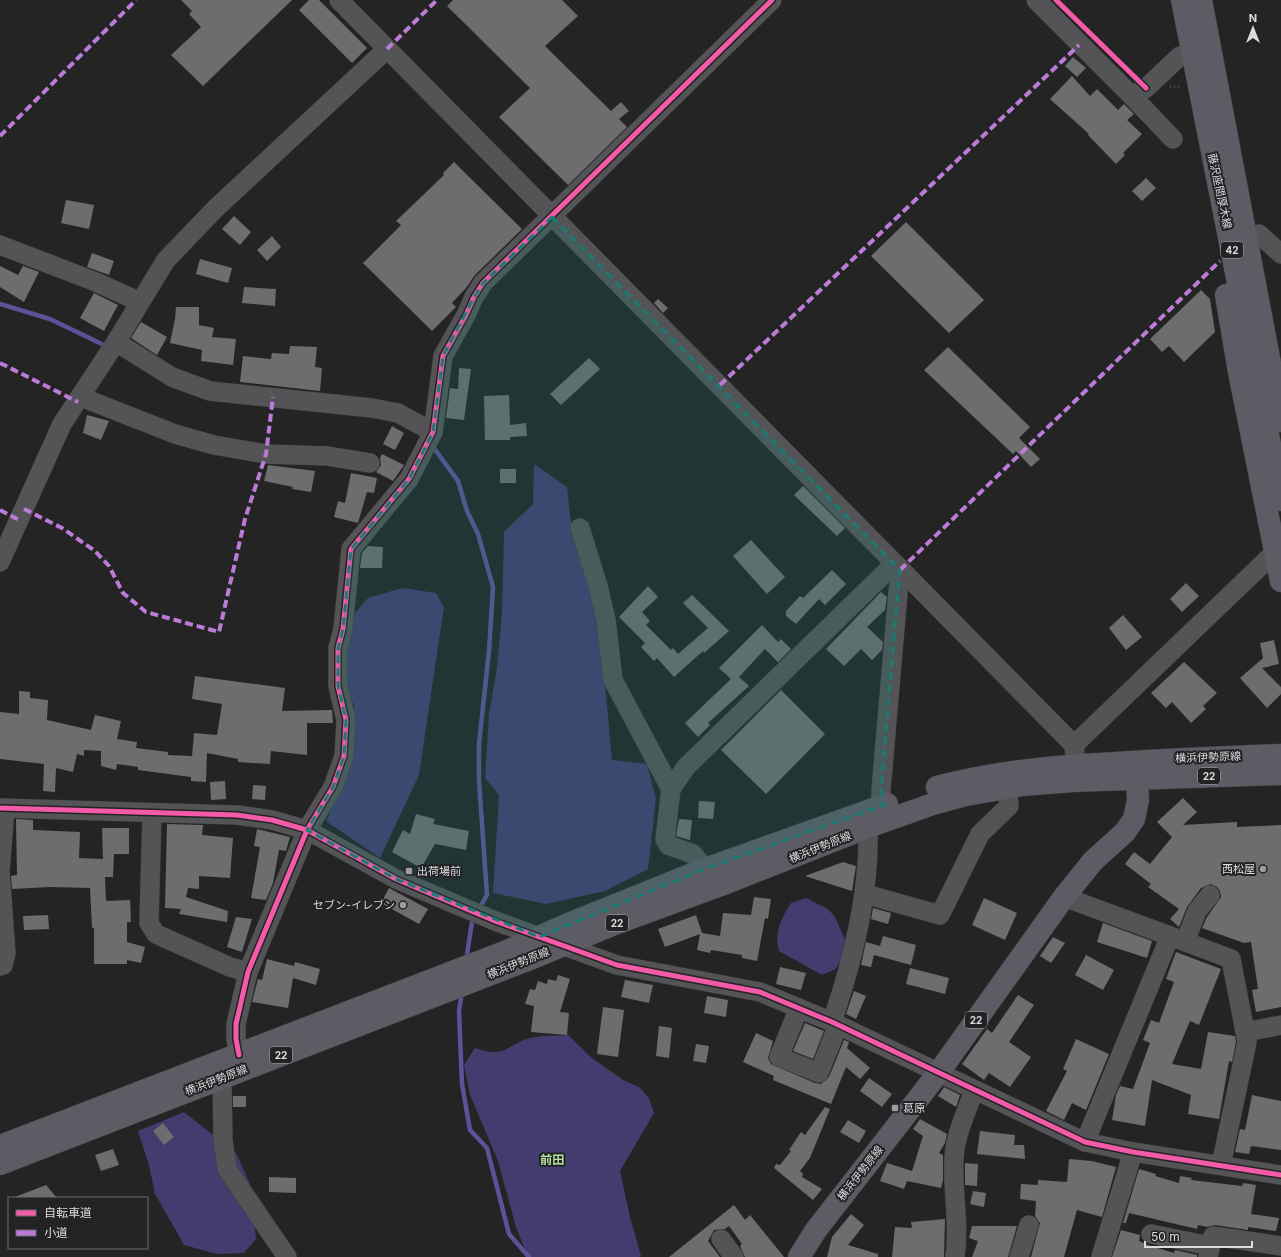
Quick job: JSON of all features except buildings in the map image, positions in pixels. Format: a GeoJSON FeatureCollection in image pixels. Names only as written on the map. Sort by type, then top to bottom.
{"type":"FeatureCollection","features":[{"type":"Feature","properties":{"kind":"main road","name":"藤沢座間厚木線"},"geometry":{"type":"LineString","coordinates":[[1182,0],[1193,53],[1212,108],[1281,421]]}},
{"type":"Feature","properties":{"kind":"main road","name":"藤沢座間厚木線"},"geometry":{"type":"LineString","coordinates":[[1201,0],[1212,108],[1281,500]]}},
{"type":"Feature","properties":{"kind":"main road","name":"42"},"geometry":{"type":"LineString","coordinates":[[1212,108],[1245,172],[1259,234],[1281,353]]}},
{"type":"Feature","properties":{"kind":"main road","name":"42"},"geometry":{"type":"LineString","coordinates":[[1212,108],[1209,199],[1239,372],[1281,581]]}},
{"type":"Feature","properties":{"kind":"main road","name":"横浜伊勢原線"},"geometry":{"type":"LineString","coordinates":[[0,1146],[239,1055],[539,937],[705,869],[928,790],[972,778],[1038,768],[1075,755],[1137,770],[1281,774]]}},
{"type":"Feature","properties":{"kind":"main road","name":"横浜伊勢原線"},"geometry":{"type":"LineString","coordinates":[[0,1164],[563,946],[612,925],[729,882],[868,827],[940,802],[1007,787],[1073,781],[1137,770],[1281,755]]}},
{"type":"Feature","properties":{"kind":"main road","name":"横浜伊勢原線"},"geometry":{"type":"LineString","coordinates":[[799,1257],[816,1230],[938,1072],[1064,897],[1093,861],[1125,832],[1134,819],[1138,800],[1137,770]]}},
{"type":"Feature","properties":{"kind":"street"},"geometry":{"type":"LineString","coordinates":[[339,0],[552,217],[720,385],[897,567],[1075,755],[1275,552]]}},
{"type":"Feature","properties":{"kind":"street"},"geometry":{"type":"LineString","coordinates":[[239,1055],[236,1039],[236,1024],[248,972],[307,830],[333,787],[344,756],[346,720],[338,686],[338,648],[343,629],[351,549],[409,479],[433,432],[443,356],[466,315],[474,296],[483,283],[772,0]]}},
{"type":"Feature","properties":{"kind":"street"},"geometry":{"type":"LineString","coordinates":[[1036,0],[1173,139]]}},
{"type":"Feature","properties":{"kind":"street"},"geometry":{"type":"LineString","coordinates":[[0,562],[62,424],[116,342],[166,260],[216,208],[386,49]]}},
{"type":"Feature","properties":{"kind":"street"},"geometry":{"type":"LineString","coordinates":[[1130,94],[1140,92],[1146,88],[1180,56],[1193,53]]}},
{"type":"Feature","properties":{"kind":"street"},"geometry":{"type":"LineString","coordinates":[[1259,234],[1281,254]]}},
{"type":"Feature","properties":{"kind":"street"},"geometry":{"type":"LineString","coordinates":[[0,245],[96,282],[140,302]]}},
{"type":"Feature","properties":{"kind":"street"},"geometry":{"type":"LineString","coordinates":[[116,342],[172,377],[210,391],[378,409],[398,413],[433,432]]}},
{"type":"Feature","properties":{"kind":"street"},"geometry":{"type":"LineString","coordinates":[[81,397],[175,434],[214,445],[266,454],[327,456],[370,463]]}},
{"type":"Feature","properties":{"kind":"street"},"geometry":{"type":"LineString","coordinates":[[580,528],[598,586],[606,620],[613,680],[672,789]]}},
{"type":"Feature","properties":{"kind":"street"},"geometry":{"type":"LineString","coordinates":[[705,869],[693,854],[668,845],[665,839],[672,789],[686,766],[897,567]]}},
{"type":"Feature","properties":{"kind":"street"},"geometry":{"type":"LineString","coordinates":[[884,805],[880,799],[897,567]]}},
{"type":"Feature","properties":{"kind":"street"},"geometry":{"type":"LineString","coordinates":[[865,894],[940,915],[980,834],[1009,806],[1007,787]]}},
{"type":"Feature","properties":{"kind":"street"},"geometry":{"type":"LineString","coordinates":[[0,966],[3,965],[6,953],[0,871],[3,808],[237,816],[272,820],[307,830],[396,879],[563,946],[617,964],[760,992],[835,1024],[1085,1142],[1133,1152],[1281,1175]]}},
{"type":"Feature","properties":{"kind":"street"},"geometry":{"type":"LineString","coordinates":[[152,813],[148,923],[156,934],[230,967],[248,972]]}},
{"type":"Feature","properties":{"kind":"street"},"geometry":{"type":"LineString","coordinates":[[799,1008],[779,1058],[819,1073],[835,1024],[865,894],[869,846],[868,827]]}},
{"type":"Feature","properties":{"kind":"street"},"geometry":{"type":"LineString","coordinates":[[1085,1142],[1177,939],[1210,895]]}},
{"type":"Feature","properties":{"kind":"street"},"geometry":{"type":"LineString","coordinates":[[1064,897],[1231,959],[1247,1042],[1221,1165]]}},
{"type":"Feature","properties":{"kind":"street"},"geometry":{"type":"LineString","coordinates":[[1246,1032],[1281,1025]]}},
{"type":"Feature","properties":{"kind":"street"},"geometry":{"type":"LineString","coordinates":[[222,1078],[224,1140],[227,1169],[287,1257]]}},
{"type":"Feature","properties":{"kind":"street"},"geometry":{"type":"LineString","coordinates":[[955,1257],[958,1233],[954,1157],[958,1137],[974,1090]]}},
{"type":"Feature","properties":{"kind":"street"},"geometry":{"type":"LineString","coordinates":[[1101,1257],[1133,1152]]}},
{"type":"Feature","properties":{"kind":"street"},"geometry":{"type":"LineString","coordinates":[[1019,1257],[1029,1225]]}},
{"type":"Feature","properties":{"kind":"street"},"geometry":{"type":"LineString","coordinates":[[1151,1234],[1209,1252],[1212,1236],[1281,1246]]}},
{"type":"Feature","properties":{"kind":"street"},"geometry":{"type":"LineString","coordinates":[[721,1239],[734,1257]]}},
{"type":"Feature","properties":{"kind":"highlighted area"},"geometry":{"type":"Polygon","coordinates":[[[552,217],[900,570],[881,790],[884,805],[705,869],[539,937],[396,879],[307,830],[333,787],[344,756],[346,720],[338,686],[338,648],[343,629],[351,549],[409,479],[433,432],[443,356],[474,297],[483,283],[552,217]]]}},
{"type":"Feature","properties":{"kind":"shaded area"},"geometry":{"type":"Polygon","coordinates":[[[534,464],[567,487],[570,516],[594,608],[605,684],[612,760],[647,764],[656,799],[648,869],[605,891],[546,904],[493,893],[499,795],[485,778],[489,714],[497,668],[502,613],[504,532],[533,504],[534,464]]]}},
{"type":"Feature","properties":{"kind":"shaded area"},"geometry":{"type":"Polygon","coordinates":[[[402,588],[436,593],[444,607],[419,775],[380,858],[326,821],[350,768],[354,705],[345,689],[346,649],[355,613],[368,598],[402,588]]]}},
{"type":"Feature","properties":{"kind":"shaded area"},"geometry":{"type":"Polygon","coordinates":[[[806,898],[828,909],[835,917],[845,939],[842,958],[836,969],[822,975],[779,951],[777,938],[779,926],[784,915],[791,903],[806,898]]]}},
{"type":"Feature","properties":{"kind":"shaded area"},"geometry":{"type":"Polygon","coordinates":[[[568,1035],[592,1058],[623,1080],[639,1087],[649,1098],[654,1113],[620,1171],[630,1217],[641,1256],[639,1257],[528,1257],[516,1227],[498,1161],[470,1095],[464,1065],[475,1048],[486,1051],[500,1052],[530,1038],[568,1035]]]}},
{"type":"Feature","properties":{"kind":"shaded area"},"geometry":{"type":"Polygon","coordinates":[[[184,1112],[236,1153],[250,1184],[256,1239],[244,1253],[217,1254],[184,1245],[155,1194],[149,1165],[138,1131],[184,1112]]]}},
{"type":"Feature","properties":{"kind":"waterway"},"geometry":{"type":"LineString","coordinates":[[0,304],[50,319],[108,347]]}},
{"type":"Feature","properties":{"kind":"waterway"},"geometry":{"type":"LineString","coordinates":[[431,444],[458,481],[467,511],[478,534],[493,587],[489,651],[479,744],[479,781],[487,895],[479,909]]}},
{"type":"Feature","properties":{"kind":"waterway"},"geometry":{"type":"LineString","coordinates":[[466,961],[474,917]]}},
{"type":"Feature","properties":{"kind":"waterway"},"geometry":{"type":"LineString","coordinates":[[462,992],[459,1011],[462,1084],[470,1130],[487,1148],[509,1234],[529,1257]]}},
{"type":"Feature","properties":{"kind":"marked path"},"geometry":{"type":"LineString","coordinates":[[0,136],[136,0]]}},
{"type":"Feature","properties":{"kind":"marked path"},"geometry":{"type":"LineString","coordinates":[[387,49],[437,0]]}},
{"type":"Feature","properties":{"kind":"marked path"},"geometry":{"type":"LineString","coordinates":[[720,385],[1079,45]]}},
{"type":"Feature","properties":{"kind":"marked path"},"geometry":{"type":"LineString","coordinates":[[900,570],[1220,261]]}},
{"type":"Feature","properties":{"kind":"marked path"},"geometry":{"type":"LineString","coordinates":[[0,363],[78,402]]}},
{"type":"Feature","properties":{"kind":"marked path"},"geometry":{"type":"LineString","coordinates":[[24,509],[62,528],[95,551],[109,566],[123,593],[146,612],[219,632],[245,519],[266,454],[273,397]]}},
{"type":"Feature","properties":{"kind":"marked path"},"geometry":{"type":"LineString","coordinates":[[0,510],[19,520]]}},
{"type":"Feature","properties":{"kind":"cycle path"},"geometry":{"type":"LineString","coordinates":[[239,1055],[236,1039],[236,1024],[248,972],[307,830],[333,787],[344,756],[346,720],[338,686],[338,648],[343,629],[351,549],[409,479],[433,432],[443,356],[483,283],[772,0]]}},
{"type":"Feature","properties":{"kind":"cycle path"},"geometry":{"type":"LineString","coordinates":[[1056,0],[1146,88]]}},
{"type":"Feature","properties":{"kind":"cycle path"},"geometry":{"type":"LineString","coordinates":[[0,808],[237,815],[272,820],[307,830],[396,879],[495,921],[617,965],[760,992],[832,1022],[1085,1142],[1133,1152],[1281,1175]]}},
{"type":"Feature","properties":{"kind":"place","name":"西松屋"},"geometry":{"type":"Point","coordinates":[1263,869]}},
{"type":"Feature","properties":{"kind":"place","name":"出荷場前"},"geometry":{"type":"Point","coordinates":[409,871]}},
{"type":"Feature","properties":{"kind":"place","name":"セブン-イレブン"},"geometry":{"type":"Point","coordinates":[403,905]}},
{"type":"Feature","properties":{"kind":"place","name":"葛原"},"geometry":{"type":"Point","coordinates":[895,1108]}},
{"type":"Feature","properties":{"kind":"district","name":"前田"},"geometry":{"type":"Point","coordinates":[552,1159]}}]}
